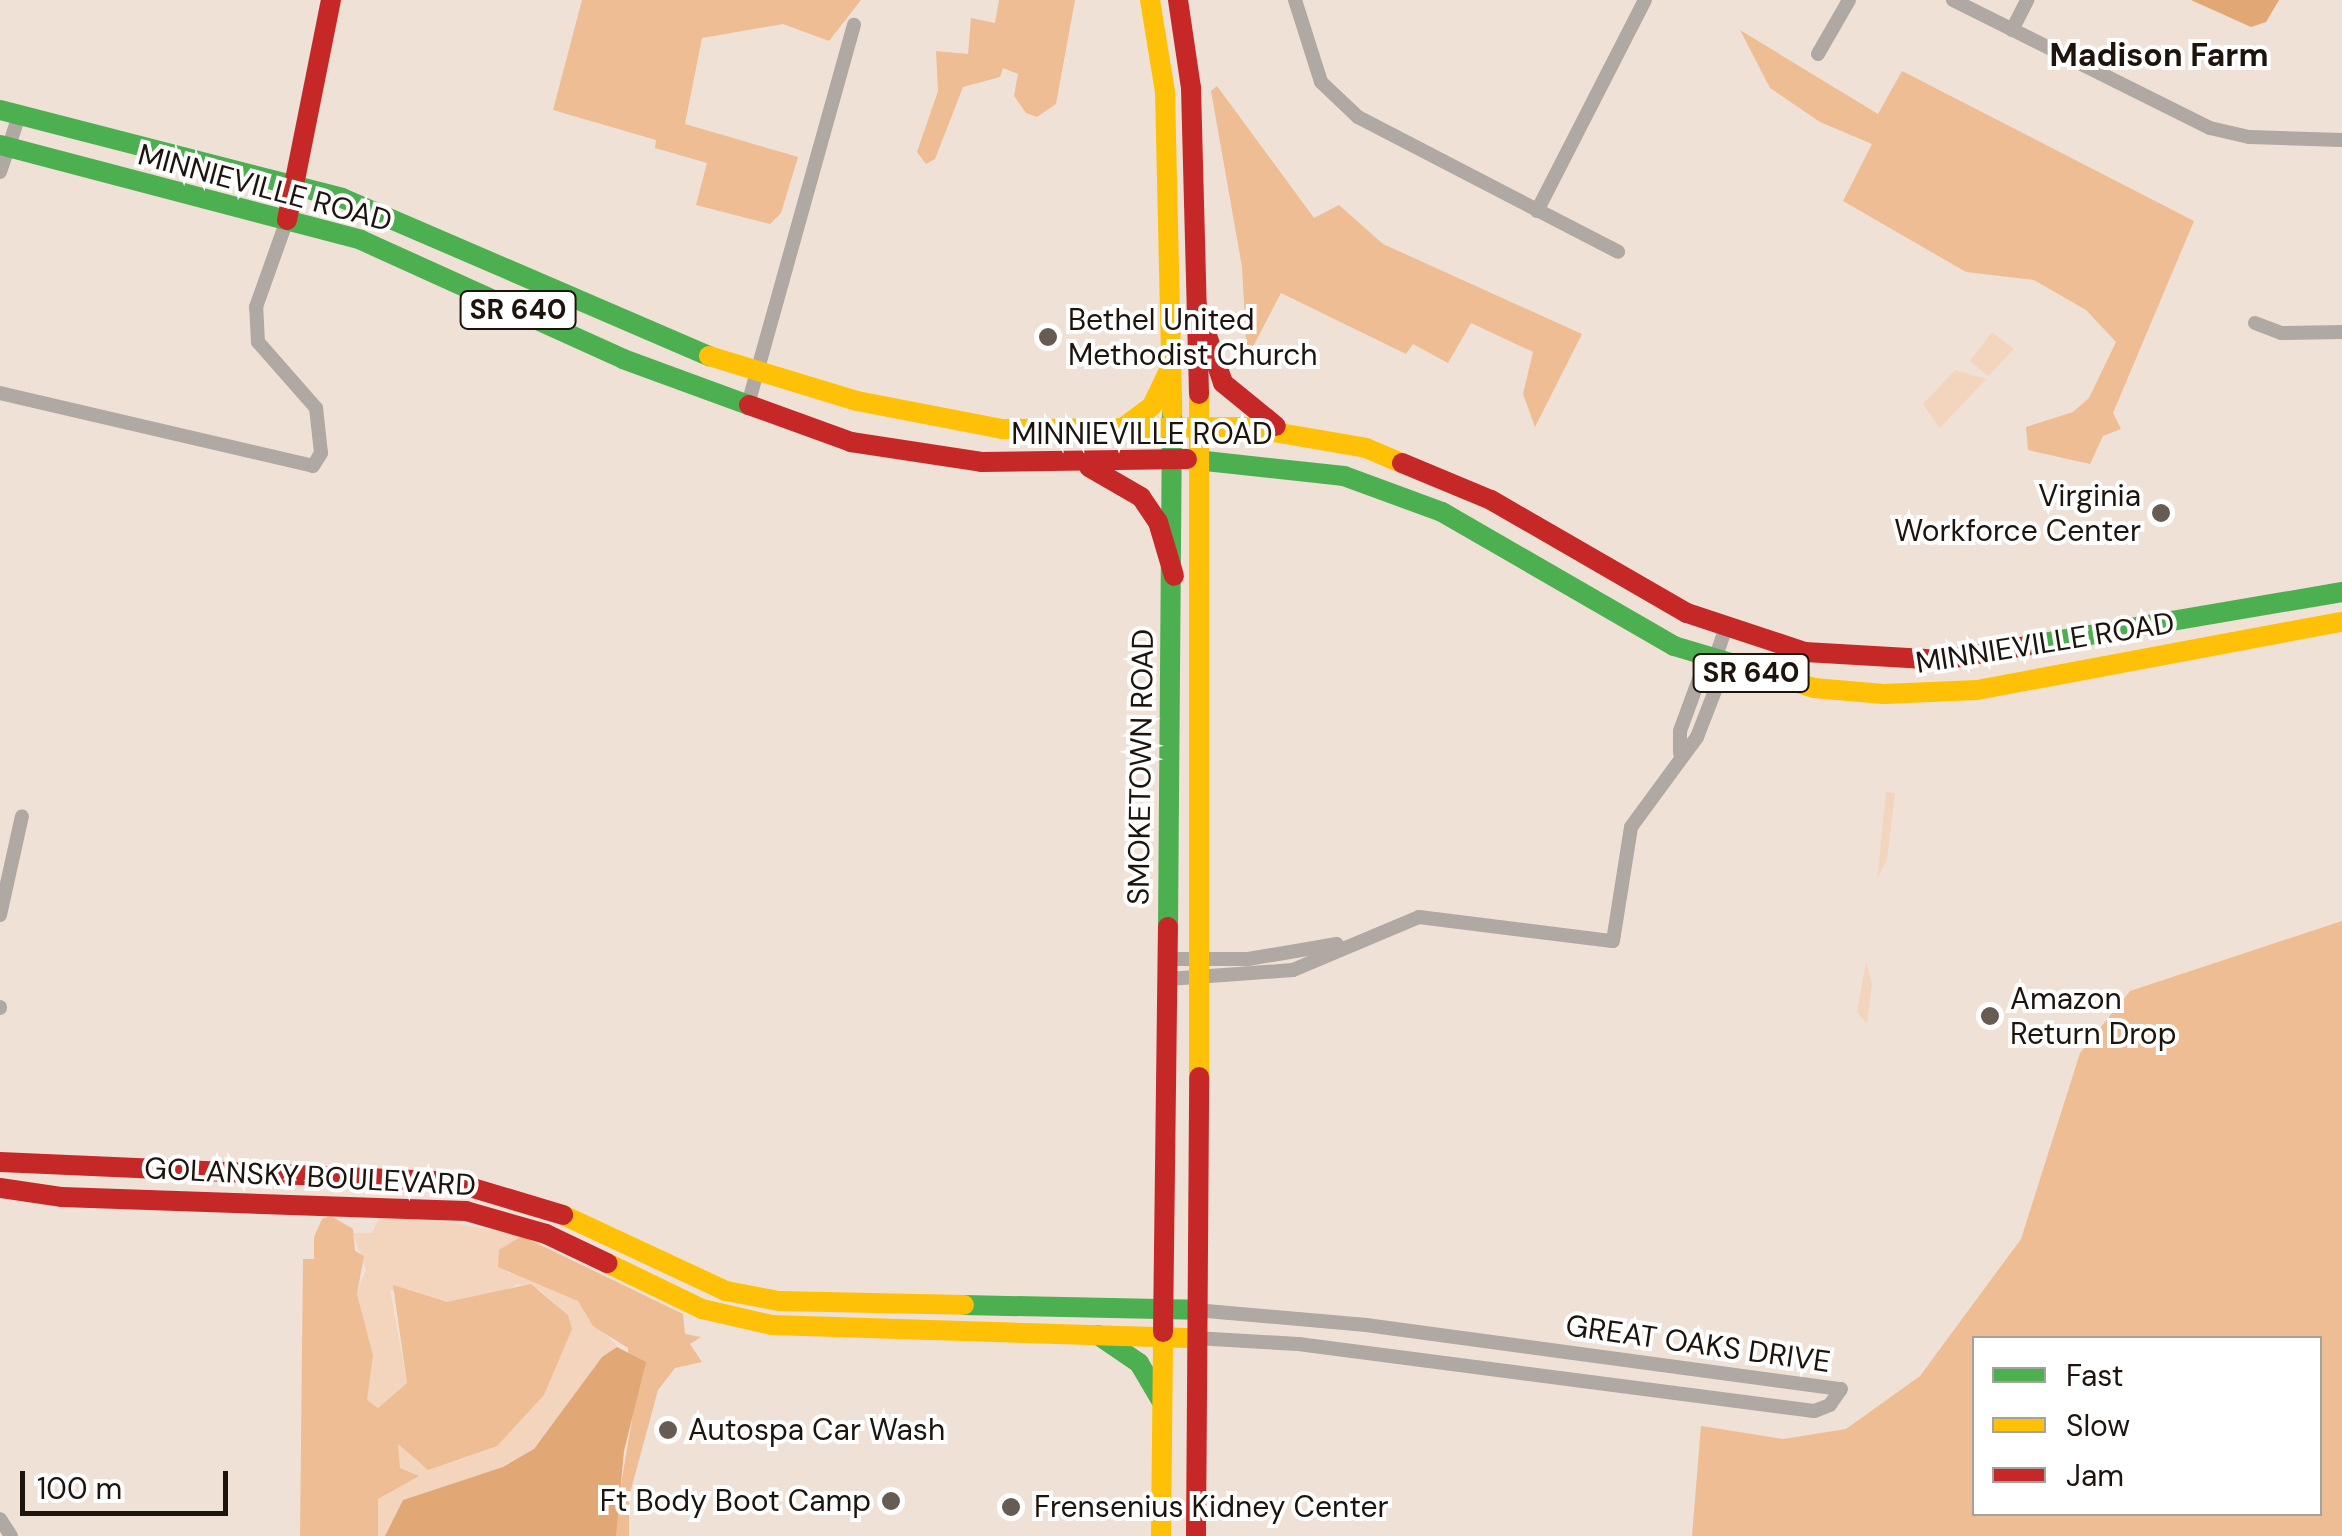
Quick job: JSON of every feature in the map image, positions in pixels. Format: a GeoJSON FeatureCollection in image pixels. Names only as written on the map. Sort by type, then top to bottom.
{"type":"FeatureCollection","features":[{"type":"Feature","properties":{"kind":"main road"},"geometry":{"type":"LineString","coordinates":[[287,220],[330,0]]}},
{"type":"Feature","properties":{"kind":"main road","name":"SMOKETOWN ROAD"},"geometry":{"type":"LineString","coordinates":[[1150,0],[1165,92],[1173,428],[1162,1536]]}},
{"type":"Feature","properties":{"kind":"main road","name":"SMOKETOWN ROAD"},"geometry":{"type":"LineString","coordinates":[[1178,0],[1191,88],[1200,427],[1196,1536]]}},
{"type":"Feature","properties":{"kind":"main road","name":"MINNIEVILLE ROAD"},"geometry":{"type":"LineString","coordinates":[[9,113],[294,186],[426,229],[638,328],[756,372],[972,426],[1284,430],[1366,448],[1447,478],[1652,596],[1726,628],[1844,658],[1943,660],[2342,592]]}},
{"type":"Feature","properties":{"kind":"main road","name":"MINNIEVILLE ROAD"},"geometry":{"type":"LineString","coordinates":[[5,147],[287,220],[409,258],[623,359],[747,408],[902,453],[1082,464],[1200,459],[1301,466],[1386,489],[1442,512],[1641,629],[1714,662],[1834,691],[1934,694],[2342,622]]}},
{"type":"Feature","properties":{"kind":"main road"},"geometry":{"type":"LineString","coordinates":[[1198,306],[1223,383],[1248,409],[1284,430]]}},
{"type":"Feature","properties":{"kind":"main road"},"geometry":{"type":"LineString","coordinates":[[1120,428],[1152,406],[1172,364]]}},
{"type":"Feature","properties":{"kind":"main road"},"geometry":{"type":"LineString","coordinates":[[1082,464],[1141,497],[1158,522],[1174,576]]}},
{"type":"Feature","properties":{"kind":"main road","name":"GOLANSKY BOULEVARD"},"geometry":{"type":"LineString","coordinates":[[0,1162],[453,1182],[506,1194],[738,1294],[825,1304],[1195,1310]]}},
{"type":"Feature","properties":{"kind":"main road"},"geometry":{"type":"LineString","coordinates":[[362,1178],[362,1204]]}},
{"type":"Feature","properties":{"kind":"main road","name":"GOLANSKY BOULEVARD"},"geometry":{"type":"LineString","coordinates":[[0,1188],[62,1196],[362,1204],[466,1211],[513,1222],[660,1292],[730,1318],[824,1328],[1087,1331],[1195,1338]]}},
{"type":"Feature","properties":{"kind":"main road"},"geometry":{"type":"LineString","coordinates":[[730,1318],[738,1294]]}},
{"type":"Feature","properties":{"kind":"main road"},"geometry":{"type":"LineString","coordinates":[[1087,1331],[1130,1354],[1163,1406]]}},
{"type":"Feature","properties":{"kind":"street"},"geometry":{"type":"LineString","coordinates":[[1295,0],[1310,61],[1347,108],[1381,133],[1618,252]]}},
{"type":"Feature","properties":{"kind":"street"},"geometry":{"type":"LineString","coordinates":[[1537,211],[1646,0]]}},
{"type":"Feature","properties":{"kind":"street"},"geometry":{"type":"LineString","coordinates":[[1818,54],[1848,0]]}},
{"type":"Feature","properties":{"kind":"street"},"geometry":{"type":"LineString","coordinates":[[1953,0],[2210,128],[2250,137],[2342,140]]}},
{"type":"Feature","properties":{"kind":"street"},"geometry":{"type":"LineString","coordinates":[[2012,30],[2027,0]]}},
{"type":"Feature","properties":{"kind":"street"},"geometry":{"type":"LineString","coordinates":[[747,408],[854,25]]}},
{"type":"Feature","properties":{"kind":"street"},"geometry":{"type":"LineString","coordinates":[[0,172],[9,113]]}},
{"type":"Feature","properties":{"kind":"street"},"geometry":{"type":"LineString","coordinates":[[0,393],[314,466],[321,453],[316,408],[258,342],[256,308],[287,220]]}},
{"type":"Feature","properties":{"kind":"street"},"geometry":{"type":"LineString","coordinates":[[2255,323],[2281,334],[2342,332]]}},
{"type":"Feature","properties":{"kind":"street"},"geometry":{"type":"LineString","coordinates":[[1168,969],[1292,970],[1400,920],[1437,916],[1612,941],[1632,827],[1680,753],[1694,743],[1720,678],[1714,662],[1726,628]]}},
{"type":"Feature","properties":{"kind":"street"},"geometry":{"type":"LineString","coordinates":[[0,915],[22,816]]}},
{"type":"Feature","properties":{"kind":"street","name":"GREAT OAKS DRIVE"},"geometry":{"type":"LineString","coordinates":[[1195,1310],[1366,1325],[1841,1389],[1830,1404],[1814,1411],[1298,1344],[1195,1338]]}},
{"type":"Feature","properties":{"kind":"street"},"geometry":{"type":"LineString","coordinates":[[0,1519],[11,1536]]}},
{"type":"Feature","properties":{"kind":"shaded area"},"geometry":{"type":"Polygon","coordinates":[[[582,0],[861,0],[829,41],[783,24],[702,38],[685,124],[798,157],[781,213],[770,224],[696,205],[707,163],[655,148],[656,140],[553,110],[582,0]]]}},
{"type":"Feature","properties":{"kind":"shaded area"},"geometry":{"type":"Polygon","coordinates":[[[999,0],[1075,0],[1056,104],[1037,117],[1026,113],[1014,96],[1018,74],[1003,68],[1000,77],[963,87],[935,159],[926,164],[917,152],[938,91],[936,51],[968,54],[971,18],[995,23],[999,0]]]}},
{"type":"Feature","properties":{"kind":"shaded area"},"geometry":{"type":"Polygon","coordinates":[[[2191,0],[2279,0],[2266,22],[2251,27],[2191,0]]]}},
{"type":"Feature","properties":{"kind":"shaded area"},"geometry":{"type":"Polygon","coordinates":[[[1740,30],[1878,114],[1902,71],[2194,221],[2113,413],[2121,429],[2103,436],[2090,464],[2028,450],[2026,427],[2073,412],[2089,398],[2116,342],[2086,310],[2034,280],[1966,272],[1843,201],[1872,144],[1820,122],[1770,88],[1740,30]]]}},
{"type":"Feature","properties":{"kind":"shaded area"},"geometry":{"type":"Polygon","coordinates":[[[1217,86],[1314,218],[1339,205],[1383,244],[1582,334],[1535,427],[1523,394],[1533,352],[1471,323],[1448,363],[1413,344],[1406,354],[1281,293],[1247,358],[1242,267],[1211,91],[1217,86]]]}},
{"type":"Feature","properties":{"kind":"shaded area"},"geometry":{"type":"Polygon","coordinates":[[[1992,332],[2014,349],[1988,376],[1970,361],[1992,332]]]}},
{"type":"Feature","properties":{"kind":"shaded area"},"geometry":{"type":"Polygon","coordinates":[[[1955,370],[1986,379],[1940,428],[1923,404],[1955,370]]]}},
{"type":"Feature","properties":{"kind":"shaded area"},"geometry":{"type":"Polygon","coordinates":[[[1886,792],[1895,793],[1887,859],[1877,880],[1886,792]]]}},
{"type":"Feature","properties":{"kind":"shaded area"},"geometry":{"type":"Polygon","coordinates":[[[2342,921],[2342,1536],[1692,1536],[1701,1426],[1783,1439],[1846,1429],[1920,1376],[2021,1239],[2080,1053],[2130,991],[2342,921]]]}},
{"type":"Feature","properties":{"kind":"shaded area"},"geometry":{"type":"Polygon","coordinates":[[[1866,962],[1872,984],[1867,1024],[1857,1012],[1866,962]]]}},
{"type":"Feature","properties":{"kind":"shaded area"},"geometry":{"type":"Polygon","coordinates":[[[331,1216],[353,1229],[355,1251],[364,1256],[357,1294],[373,1355],[367,1400],[378,1408],[407,1383],[393,1285],[447,1302],[531,1284],[568,1315],[572,1329],[544,1395],[497,1446],[428,1470],[398,1444],[400,1468],[419,1476],[378,1499],[378,1536],[300,1536],[303,1259],[314,1259],[314,1237],[322,1219],[331,1216]]]}},
{"type":"Feature","properties":{"kind":"shaded area"},"geometry":{"type":"Polygon","coordinates":[[[379,1218],[433,1219],[522,1236],[507,1273],[524,1274],[578,1301],[617,1347],[602,1357],[534,1449],[503,1467],[403,1500],[385,1536],[378,1536],[378,1499],[418,1476],[400,1468],[398,1444],[420,1464],[568,1315],[540,1290],[517,1284],[502,1295],[447,1302],[390,1290],[407,1383],[378,1408],[367,1400],[373,1355],[357,1293],[366,1270],[353,1233],[372,1233],[379,1218]]]}},
{"type":"Feature","properties":{"kind":"shaded area"},"geometry":{"type":"Polygon","coordinates":[[[522,1236],[683,1314],[685,1334],[701,1337],[690,1344],[702,1362],[675,1368],[658,1390],[629,1497],[629,1536],[616,1536],[614,1525],[633,1414],[628,1348],[593,1326],[578,1301],[498,1267],[499,1250],[522,1236]]]}},
{"type":"Feature","properties":{"kind":"shaded area"},"geometry":{"type":"Polygon","coordinates":[[[617,1347],[646,1362],[624,1451],[616,1536],[385,1536],[403,1500],[503,1467],[534,1449],[602,1357],[617,1347]]]}},
{"type":"Feature","properties":{"kind":"traffic: fast"},"geometry":{"type":"LineString","coordinates":[[0,110],[342,198],[709,356]]}},
{"type":"Feature","properties":{"kind":"traffic: fast"},"geometry":{"type":"LineString","coordinates":[[0,145],[361,240],[623,359],[749,405]]}},
{"type":"Feature","properties":{"kind":"traffic: fast"},"geometry":{"type":"LineString","coordinates":[[1168,927],[1172,412]]}},
{"type":"Feature","properties":{"kind":"traffic: fast"},"geometry":{"type":"LineString","coordinates":[[1187,459],[1344,476],[1442,512],[1674,646],[1761,672]]}},
{"type":"Feature","properties":{"kind":"traffic: fast"},"geometry":{"type":"LineString","coordinates":[[2026,646],[2342,592]]}},
{"type":"Feature","properties":{"kind":"traffic: fast"},"geometry":{"type":"LineString","coordinates":[[964,1305],[1195,1310]]}},
{"type":"Feature","properties":{"kind":"traffic: fast"},"geometry":{"type":"LineString","coordinates":[[1098,1335],[1139,1363],[1162,1402]]}},
{"type":"Feature","properties":{"kind":"traffic: slow"},"geometry":{"type":"LineString","coordinates":[[1150,0],[1165,92],[1172,412]]}},
{"type":"Feature","properties":{"kind":"traffic: slow"},"geometry":{"type":"LineString","coordinates":[[709,356],[857,401],[1002,429],[1245,427],[1366,448],[1402,463]]}},
{"type":"Feature","properties":{"kind":"traffic: slow"},"geometry":{"type":"LineString","coordinates":[[1124,427],[1152,406],[1172,364]]}},
{"type":"Feature","properties":{"kind":"traffic: slow"},"geometry":{"type":"LineString","coordinates":[[1199,394],[1199,1077]]}},
{"type":"Feature","properties":{"kind":"traffic: slow"},"geometry":{"type":"LineString","coordinates":[[1761,672],[1814,688],[1884,694],[1977,690],[2342,622]]}},
{"type":"Feature","properties":{"kind":"traffic: slow"},"geometry":{"type":"LineString","coordinates":[[563,1215],[726,1291],[779,1301],[964,1305]]}},
{"type":"Feature","properties":{"kind":"traffic: slow"},"geometry":{"type":"LineString","coordinates":[[607,1263],[702,1309],[772,1325],[1195,1338]]}},
{"type":"Feature","properties":{"kind":"traffic: slow"},"geometry":{"type":"LineString","coordinates":[[1161,1536],[1163,1332]]}},
{"type":"Feature","properties":{"kind":"traffic: jam"},"geometry":{"type":"LineString","coordinates":[[287,220],[331,0]]}},
{"type":"Feature","properties":{"kind":"traffic: jam"},"geometry":{"type":"LineString","coordinates":[[1178,0],[1191,88],[1199,394]]}},
{"type":"Feature","properties":{"kind":"traffic: jam"},"geometry":{"type":"LineString","coordinates":[[1197,306],[1223,383],[1276,426]]}},
{"type":"Feature","properties":{"kind":"traffic: jam"},"geometry":{"type":"LineString","coordinates":[[749,405],[851,442],[981,462],[1187,459]]}},
{"type":"Feature","properties":{"kind":"traffic: jam"},"geometry":{"type":"LineString","coordinates":[[1402,463],[1491,500],[1687,613],[1805,652],[1943,660],[2026,646]]}},
{"type":"Feature","properties":{"kind":"traffic: jam"},"geometry":{"type":"LineString","coordinates":[[1089,467],[1141,497],[1158,522],[1174,576]]}},
{"type":"Feature","properties":{"kind":"traffic: jam"},"geometry":{"type":"LineString","coordinates":[[1163,1332],[1168,927]]}},
{"type":"Feature","properties":{"kind":"traffic: jam"},"geometry":{"type":"LineString","coordinates":[[1196,1536],[1199,1077]]}},
{"type":"Feature","properties":{"kind":"traffic: jam"},"geometry":{"type":"LineString","coordinates":[[0,1162],[453,1182],[563,1215]]}},
{"type":"Feature","properties":{"kind":"traffic: jam"},"geometry":{"type":"LineString","coordinates":[[0,1188],[62,1197],[466,1211],[546,1234],[607,1263]]}},
{"type":"Feature","properties":{"kind":"place","name":"Bethel United Methodist Church"},"geometry":{"type":"Point","coordinates":[1048,337]}},
{"type":"Feature","properties":{"kind":"place","name":"Virginia Workforce Center"},"geometry":{"type":"Point","coordinates":[2161,513]}},
{"type":"Feature","properties":{"kind":"place","name":"Amazon Return Drop"},"geometry":{"type":"Point","coordinates":[1990,1016]}},
{"type":"Feature","properties":{"kind":"place","name":"Autospa Car Wash"},"geometry":{"type":"Point","coordinates":[668,1430]}},
{"type":"Feature","properties":{"kind":"place","name":"Ft Body Boot Camp"},"geometry":{"type":"Point","coordinates":[891,1501]}},
{"type":"Feature","properties":{"kind":"place","name":"Frensenius Kidney Center"},"geometry":{"type":"Point","coordinates":[1011,1507]}},
{"type":"Feature","properties":{"kind":"district","name":"Madison Farm"},"geometry":{"type":"Point","coordinates":[2159,55]}}]}
